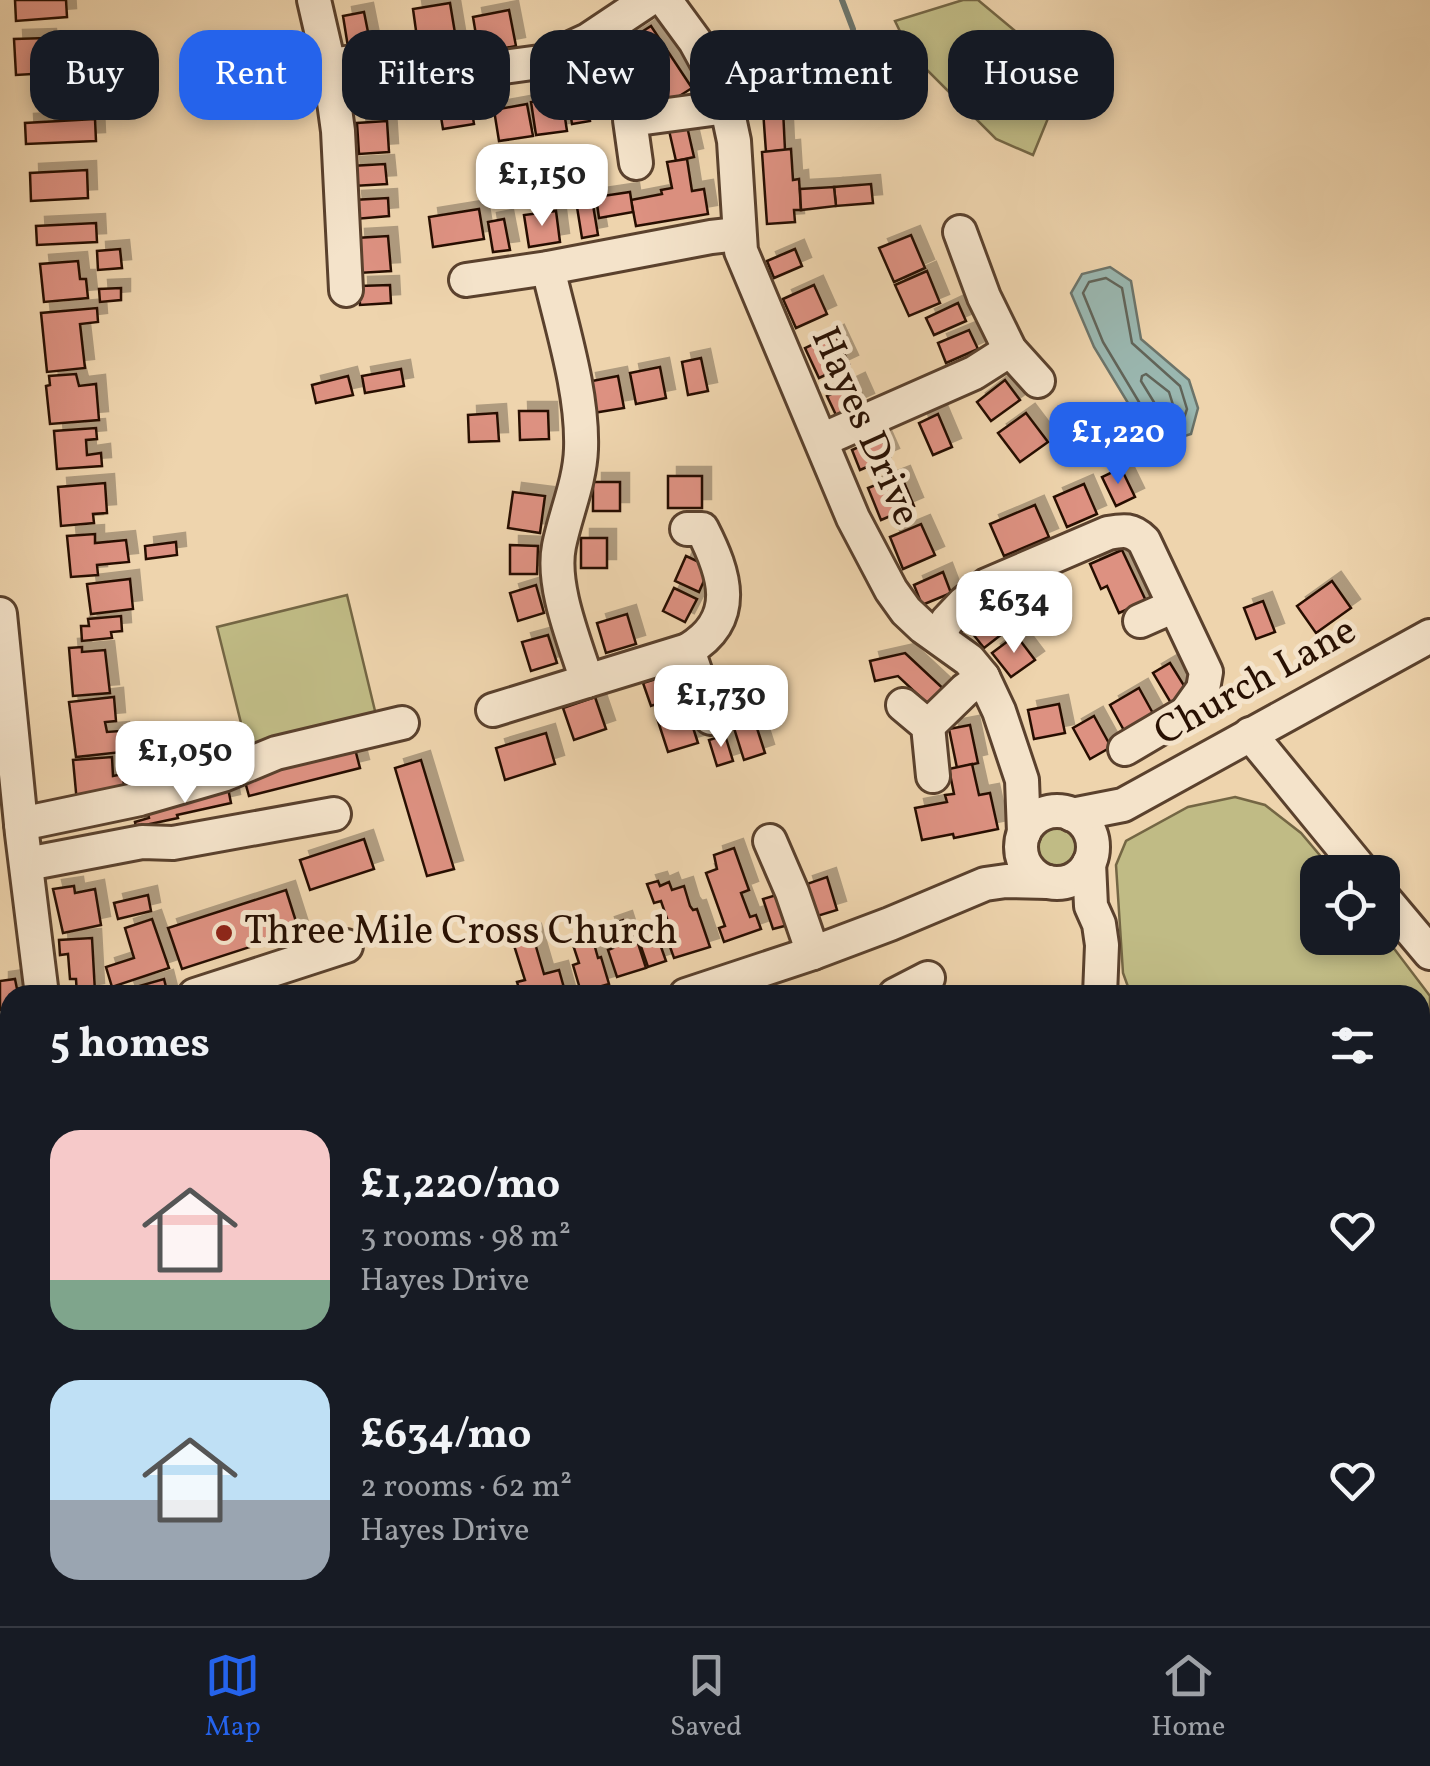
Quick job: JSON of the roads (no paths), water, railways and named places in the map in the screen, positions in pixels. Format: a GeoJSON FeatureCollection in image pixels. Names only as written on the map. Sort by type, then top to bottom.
{"type":"FeatureCollection","features":[{"type":"Feature","properties":{"kind":"street"},"geometry":{"type":"LineString","coordinates":[[331,81],[362,61],[488,70],[540,62],[588,40],[648,0]]}},
{"type":"Feature","properties":{"kind":"street","name":"Hayes Drive"},"geometry":{"type":"LineString","coordinates":[[665,0],[690,34]]}},
{"type":"Feature","properties":{"kind":"street"},"geometry":{"type":"LineString","coordinates":[[318,16],[331,81],[342,186],[346,290]]}},
{"type":"Feature","properties":{"kind":"street"},"geometry":{"type":"LineString","coordinates":[[636,163],[630,120],[690,112]]}},
{"type":"Feature","properties":{"kind":"street","name":"Hayes Drive"},"geometry":{"type":"LineString","coordinates":[[729,120],[734,141],[740,251],[854,518],[892,590],[906,612],[968,660],[983,677],[1022,780],[1022,842]]}},
{"type":"Feature","properties":{"kind":"street"},"geometry":{"type":"LineString","coordinates":[[960,232],[984,297],[1010,350],[1038,380]]}},
{"type":"Feature","properties":{"kind":"street"},"geometry":{"type":"LineString","coordinates":[[466,280],[738,234]]}},
{"type":"Feature","properties":{"kind":"street"},"geometry":{"type":"LineString","coordinates":[[548,268],[576,394],[581,451],[558,551],[560,582],[587,680]]}},
{"type":"Feature","properties":{"kind":"street"},"geometry":{"type":"LineString","coordinates":[[822,440],[974,373],[1010,350]]}},
{"type":"Feature","properties":{"kind":"street"},"geometry":{"type":"LineString","coordinates":[[493,710],[700,640],[721,611],[724,587],[718,560],[702,528],[687,529]]}},
{"type":"Feature","properties":{"kind":"street"},"geometry":{"type":"LineString","coordinates":[[938,636],[964,603],[987,585],[1108,533],[1125,529],[1137,534],[1144,541],[1206,672],[1203,689],[1186,712],[1126,749]]}},
{"type":"Feature","properties":{"kind":"street"},"geometry":{"type":"LineString","coordinates":[[1140,621],[1174,606]]}},
{"type":"Feature","properties":{"kind":"street"},"geometry":{"type":"LineString","coordinates":[[0,614],[41,985]]}},
{"type":"Feature","properties":{"kind":"street","name":"Church Lane"},"geometry":{"type":"LineString","coordinates":[[1065,813],[1123,805],[1430,636]]}},
{"type":"Feature","properties":{"kind":"street"},"geometry":{"type":"LineString","coordinates":[[700,640],[711,718]]}},
{"type":"Feature","properties":{"kind":"street"},"geometry":{"type":"LineString","coordinates":[[928,726],[983,677]]}},
{"type":"Feature","properties":{"kind":"street"},"geometry":{"type":"LineString","coordinates":[[903,704],[928,726],[933,776]]}},
{"type":"Feature","properties":{"kind":"street"},"geometry":{"type":"LineString","coordinates":[[21,824],[140,799],[223,775],[276,754],[402,723]]}},
{"type":"Feature","properties":{"kind":"street"},"geometry":{"type":"LineString","coordinates":[[1250,734],[1349,855]]}},
{"type":"Feature","properties":{"kind":"street"},"geometry":{"type":"LineString","coordinates":[[1022,780],[1083,822],[1090,832],[1073,868]]}},
{"type":"Feature","properties":{"kind":"street","name":"Church Lane"},"geometry":{"type":"LineString","coordinates":[[1073,868],[1123,805]]}},
{"type":"Feature","properties":{"kind":"street"},"geometry":{"type":"LineString","coordinates":[[984,884],[1022,842],[1037,817],[1065,813]]}},
{"type":"Feature","properties":{"kind":"street"},"geometry":{"type":"LineString","coordinates":[[27,864],[142,842],[173,843],[334,814]]}},
{"type":"Feature","properties":{"kind":"street"},"geometry":{"type":"LineString","coordinates":[[771,841],[814,953]]}},
{"type":"Feature","properties":{"kind":"street"},"geometry":{"type":"LineString","coordinates":[[1022,842],[1030,870],[1073,868]]}},
{"type":"Feature","properties":{"kind":"street"},"geometry":{"type":"LineString","coordinates":[[716,985],[814,953],[984,884],[1073,868]]}},
{"type":"Feature","properties":{"kind":"street"},"geometry":{"type":"LineString","coordinates":[[1073,868],[1099,924],[1100,985]]}},
{"type":"Feature","properties":{"kind":"street"},"geometry":{"type":"LineString","coordinates":[[1400,911],[1424,932]]}},
{"type":"Feature","properties":{"kind":"street"},"geometry":{"type":"LineString","coordinates":[[226,985],[346,946]]}},
{"type":"Feature","properties":{"kind":"street"},"geometry":{"type":"LineString","coordinates":[[914,985],[928,978]]}},
{"type":"Feature","properties":{"kind":"water"},"geometry":{"type":"Polygon","coordinates":[[[1110,267],[1131,281],[1141,339],[1189,380],[1198,408],[1191,434],[1169,441],[1145,431],[1094,347],[1071,293],[1082,274],[1110,267]]]}},
{"type":"Feature","properties":{"kind":"waterway"},"geometry":{"type":"LineString","coordinates":[[842,0],[853,29]]}},
{"type":"Feature","properties":{"kind":"place","name":"Three Mile Cross Church"},"geometry":{"type":"Point","coordinates":[224,933]}}]}
